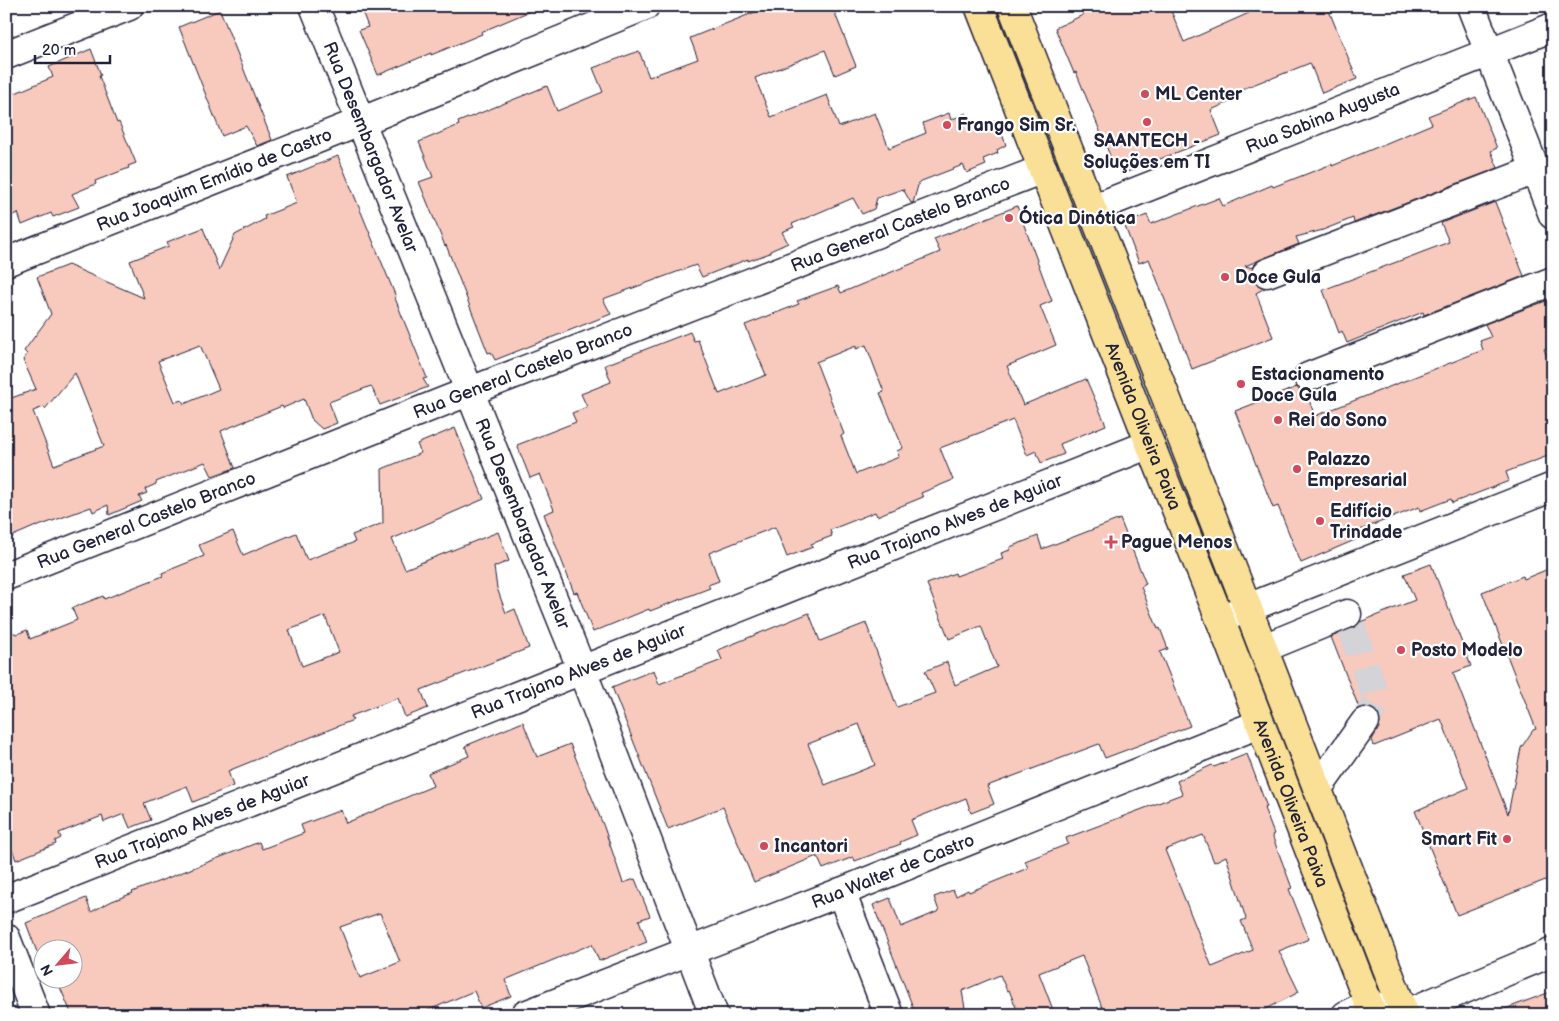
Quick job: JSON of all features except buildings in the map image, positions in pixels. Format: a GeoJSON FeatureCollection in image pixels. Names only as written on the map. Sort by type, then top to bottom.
{"type":"FeatureCollection","features":[{"type":"Feature","properties":{"kind":"main road","name":"Avenida Oliveira Paiva"},"geometry":{"type":"LineString","coordinates":[[979,6],[1220,619],[1362,1011]]}},
{"type":"Feature","properties":{"kind":"main road","name":"Avenida Oliveira Paiva"},"geometry":{"type":"LineString","coordinates":[[1012,6],[1264,648],[1405,1014]]}},
{"type":"Feature","properties":{"kind":"street"},"geometry":{"type":"LineString","coordinates":[[6,55],[129,6]]}},
{"type":"Feature","properties":{"kind":"street","name":"Rua Desembargador Avelar"},"geometry":{"type":"LineString","coordinates":[[314,6],[582,670],[714,1015]]}},
{"type":"Feature","properties":{"kind":"street","name":"Rua Joaquim Emídio de Castro"},"geometry":{"type":"LineString","coordinates":[[6,262],[360,122],[645,6]]}},
{"type":"Feature","properties":{"kind":"street"},"geometry":{"type":"LineString","coordinates":[[1471,6],[1553,215]]}},
{"type":"Feature","properties":{"kind":"street","name":"Rua Sabina Augusta"},"geometry":{"type":"LineString","coordinates":[[1092,209],[1553,27]]}},
{"type":"Feature","properties":{"kind":"street","name":"Rua General Castelo Branco"},"geometry":{"type":"LineString","coordinates":[[6,576],[469,392],[1042,169]]}},
{"type":"Feature","properties":{"kind":"street"},"geometry":{"type":"LineString","coordinates":[[1268,273],[1535,170]]}},
{"type":"Feature","properties":{"kind":"street"},"geometry":{"type":"LineString","coordinates":[[1308,377],[1553,282]]}},
{"type":"Feature","properties":{"kind":"street","name":"Rua Trajano Alves de Aguiar"},"geometry":{"type":"LineString","coordinates":[[6,899],[1150,444]]}},
{"type":"Feature","properties":{"kind":"street"},"geometry":{"type":"LineString","coordinates":[[1220,619],[1553,487]]}},
{"type":"Feature","properties":{"kind":"street"},"geometry":{"type":"LineString","coordinates":[[1264,648],[1349,620],[1332,575]]}},
{"type":"Feature","properties":{"kind":"street"},"geometry":{"type":"LineString","coordinates":[[1318,788],[1365,722]]}},
{"type":"Feature","properties":{"kind":"street","name":"Rua Walter de Castro"},"geometry":{"type":"LineString","coordinates":[[526,1015],[688,950],[841,892],[1259,724]]}},
{"type":"Feature","properties":{"kind":"street"},"geometry":{"type":"LineString","coordinates":[[841,892],[889,1015]]}},
{"type":"Feature","properties":{"kind":"street"},"geometry":{"type":"LineString","coordinates":[[6,938],[36,1015]]}},
{"type":"Feature","properties":{"kind":"street"},"geometry":{"type":"LineString","coordinates":[[1362,1011],[1405,1014],[1553,952]]}},
{"type":"Feature","properties":{"kind":"tunnel"},"geometry":{"type":"LineString","coordinates":[[1351,626],[1377,701],[1365,722]]}},
{"type":"Feature","properties":{"kind":"place","name":"ML Center"},"geometry":{"type":"Point","coordinates":[1145,94]}},
{"type":"Feature","properties":{"kind":"place","name":"SAANTECH - Soluções em TI"},"geometry":{"type":"Point","coordinates":[1147,122]}},
{"type":"Feature","properties":{"kind":"place","name":"Frango Sim Sr."},"geometry":{"type":"Point","coordinates":[947,125]}},
{"type":"Feature","properties":{"kind":"place","name":"Ótica Dinótica"},"geometry":{"type":"Point","coordinates":[1009,218]}},
{"type":"Feature","properties":{"kind":"place","name":"Doce Gula"},"geometry":{"type":"Point","coordinates":[1225,277]}},
{"type":"Feature","properties":{"kind":"place","name":"Estacionamento Doce Gula"},"geometry":{"type":"Point","coordinates":[1241,384]}},
{"type":"Feature","properties":{"kind":"place","name":"Rei do Sono"},"geometry":{"type":"Point","coordinates":[1278,420]}},
{"type":"Feature","properties":{"kind":"place","name":"Palazzo Empresarial"},"geometry":{"type":"Point","coordinates":[1297,469]}},
{"type":"Feature","properties":{"kind":"place","name":"Edifício Trindade"},"geometry":{"type":"Point","coordinates":[1320,521]}},
{"type":"Feature","properties":{"kind":"place","name":"Pague Menos"},"geometry":{"type":"Point","coordinates":[1111,542]}},
{"type":"Feature","properties":{"kind":"place","name":"Posto Modelo"},"geometry":{"type":"Point","coordinates":[1401,650]}},
{"type":"Feature","properties":{"kind":"place","name":"Smart Fit"},"geometry":{"type":"Point","coordinates":[1507,839]}},
{"type":"Feature","properties":{"kind":"place","name":"Incantori"},"geometry":{"type":"Point","coordinates":[764,846]}}]}
